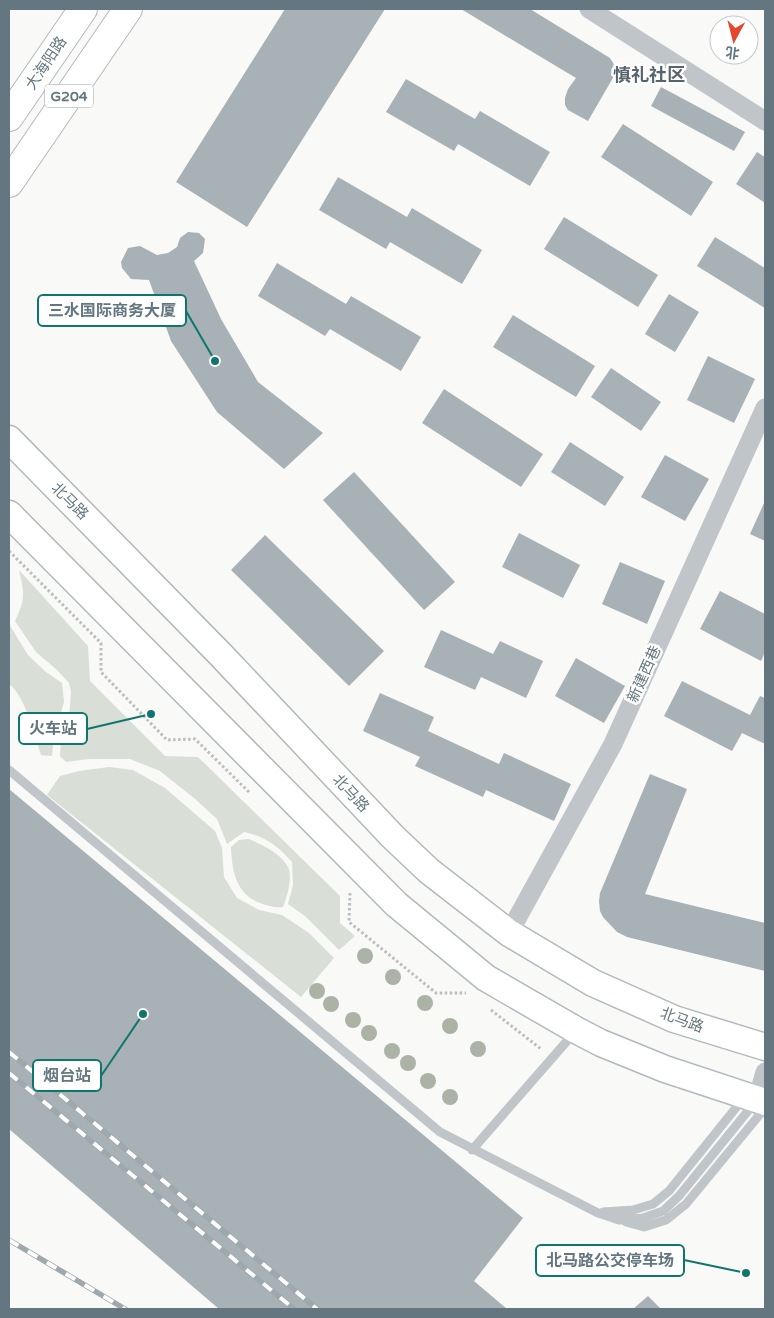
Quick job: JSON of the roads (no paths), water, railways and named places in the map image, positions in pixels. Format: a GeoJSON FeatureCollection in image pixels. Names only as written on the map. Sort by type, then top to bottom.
{"type":"FeatureCollection","features":[{"type":"Feature","properties":{"kind":"highway","name":"大海阳路"},"geometry":{"type":"LineString","coordinates":[[9,117],[83,9]]}},
{"type":"Feature","properties":{"kind":"highway","name":"G204"},"geometry":{"type":"LineString","coordinates":[[9,183],[128,9]]}},
{"type":"Feature","properties":{"kind":"main road","name":"北马路"},"geometry":{"type":"LineString","coordinates":[[9,439],[221,654],[393,837],[429,871],[509,933],[593,984],[674,1018],[739,1040],[765,1046]]}},
{"type":"Feature","properties":{"kind":"main road"},"geometry":{"type":"LineString","coordinates":[[9,514],[396,904],[486,978],[601,1043],[665,1069],[758,1102]]}},
{"type":"Feature","properties":{"kind":"street"},"geometry":{"type":"LineString","coordinates":[[589,9],[765,120]]}},
{"type":"Feature","properties":{"kind":"street","name":"新建西巷"},"geometry":{"type":"LineString","coordinates":[[509,933],[613,744],[765,408]]}},
{"type":"Feature","properties":{"kind":"street"},"geometry":{"type":"LineString","coordinates":[[758,1102],[765,1072]]}},
{"type":"Feature","properties":{"kind":"lane"},"geometry":{"type":"LineString","coordinates":[[9,770],[440,1132],[598,1213],[619,1220],[643,1218],[663,1212],[680,1196],[758,1102]]}},
{"type":"Feature","properties":{"kind":"lane"},"geometry":{"type":"LineString","coordinates":[[472,1150],[576,1030]]}},
{"type":"Feature","properties":{"kind":"lane"},"geometry":{"type":"LineString","coordinates":[[598,1213],[633,1210],[653,1204],[664,1196],[758,1102]]}},
{"type":"Feature","properties":{"kind":"railway"},"geometry":{"type":"LineString","coordinates":[[9,1052],[317,1309]]}},
{"type":"Feature","properties":{"kind":"railway"},"geometry":{"type":"LineString","coordinates":[[9,1073],[294,1309]]}},
{"type":"Feature","properties":{"kind":"railway"},"geometry":{"type":"LineString","coordinates":[[9,1240],[125,1309]]}},
{"type":"Feature","properties":{"kind":"place","name":"三水国际商务大厦"},"geometry":{"type":"Point","coordinates":[215,361]}},
{"type":"Feature","properties":{"kind":"place","name":"火车站"},"geometry":{"type":"Point","coordinates":[151,714]}},
{"type":"Feature","properties":{"kind":"place","name":"烟台站"},"geometry":{"type":"Point","coordinates":[143,1014]}},
{"type":"Feature","properties":{"kind":"place","name":"北马路公交停车场"},"geometry":{"type":"Point","coordinates":[746,1273]}},
{"type":"Feature","properties":{"kind":"district","name":"慎礼社区"},"geometry":{"type":"Point","coordinates":[649,75]}}]}
